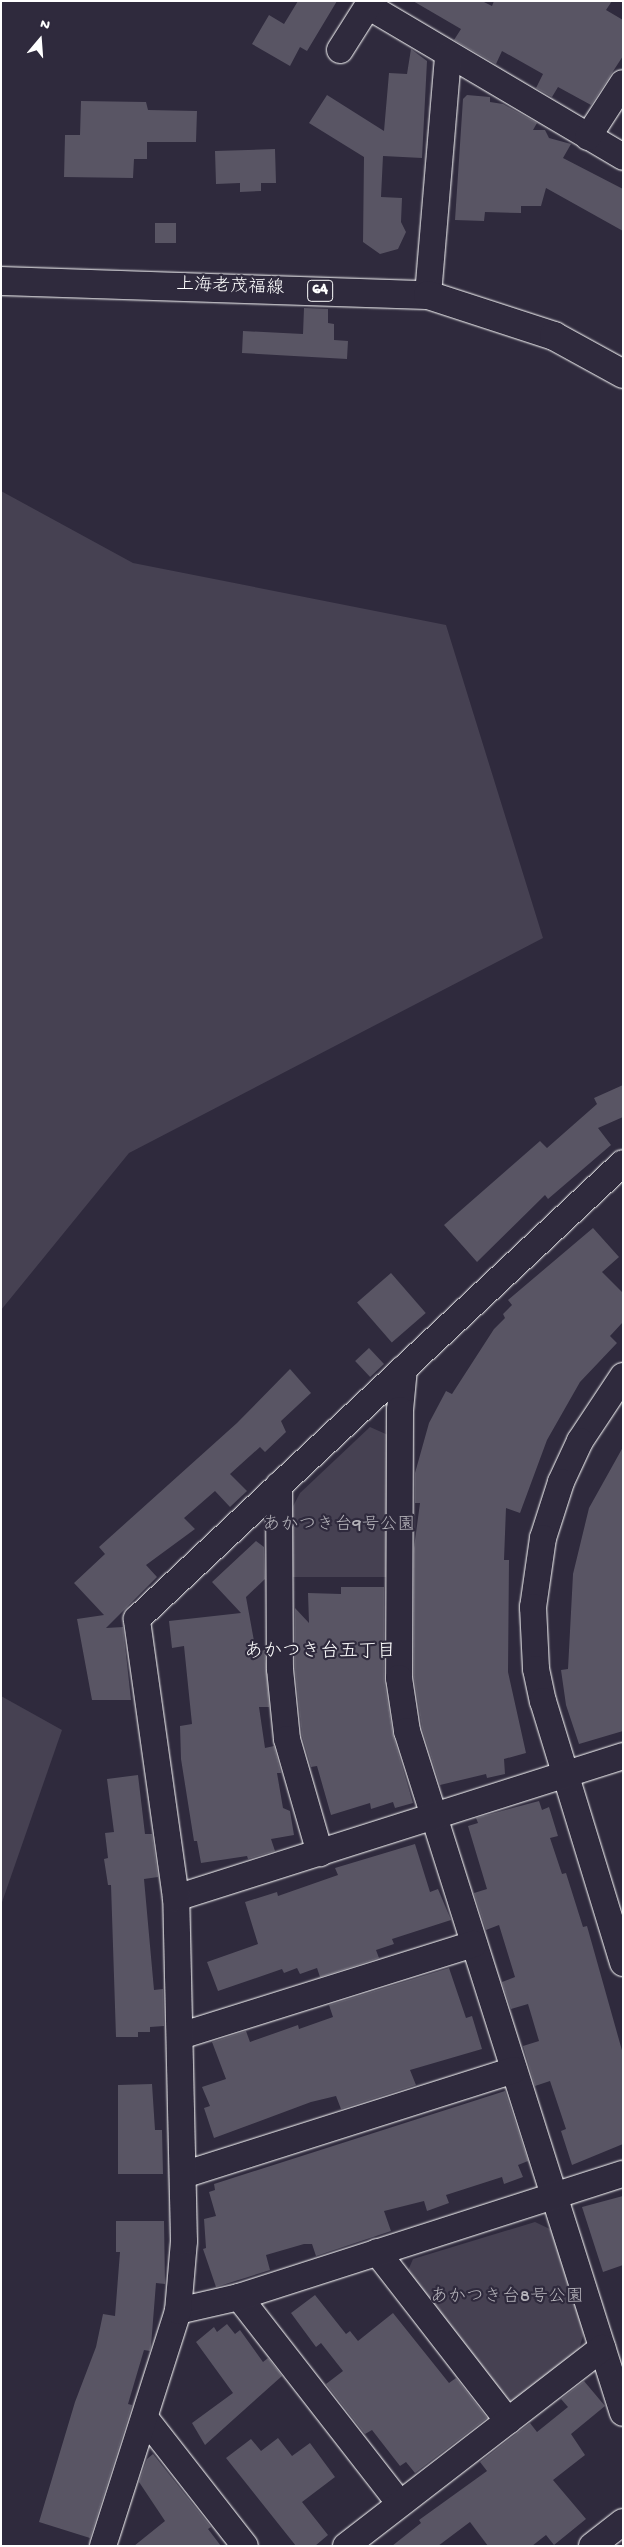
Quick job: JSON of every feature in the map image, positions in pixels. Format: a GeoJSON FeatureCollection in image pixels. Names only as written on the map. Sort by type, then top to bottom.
{"type":"FeatureCollection","features":[{"type":"Feature","properties":{"kind":"main road","name":"上海老茂福線"},"geometry":{"type":"LineString","coordinates":[[1,281],[428,295],[554,336],[623,374]]}},
{"type":"Feature","properties":{"kind":"street"},"geometry":{"type":"LineString","coordinates":[[340,50],[369,4],[448,56],[623,157]]}},
{"type":"Feature","properties":{"kind":"street"},"geometry":{"type":"LineString","coordinates":[[428,295],[448,56]]}},
{"type":"Feature","properties":{"kind":"street"},"geometry":{"type":"LineString","coordinates":[[588,137],[623,83]]}},
{"type":"Feature","properties":{"kind":"street"},"geometry":{"type":"LineString","coordinates":[[103,2546],[178,2312],[183,2175],[176,1898],[137,1619],[623,1163]]}},
{"type":"Feature","properties":{"kind":"street"},"geometry":{"type":"LineString","coordinates":[[404,1368],[400,1410],[399,1678],[407,1731],[432,1818],[623,2413]]}},
{"type":"Feature","properties":{"kind":"street"},"geometry":{"type":"LineString","coordinates":[[623,1376],[580,1441],[561,1482],[536,1578],[536,1669],[564,1776],[623,1963]]}},
{"type":"Feature","properties":{"kind":"street"},"geometry":{"type":"LineString","coordinates":[[279,1485],[280,1669],[287,1739],[320,1853]]}},
{"type":"Feature","properties":{"kind":"street"},"geometry":{"type":"LineString","coordinates":[[176,1898],[623,1756]]}},
{"type":"Feature","properties":{"kind":"street"},"geometry":{"type":"LineString","coordinates":[[180,2036],[474,1944]]}},
{"type":"Feature","properties":{"kind":"street"},"geometry":{"type":"LineString","coordinates":[[183,2175],[514,2070]]}},
{"type":"Feature","properties":{"kind":"street"},"geometry":{"type":"LineString","coordinates":[[178,2312],[239,2296],[623,2174]]}},
{"type":"Feature","properties":{"kind":"street"},"geometry":{"type":"LineString","coordinates":[[378,2252],[508,2421]]}},
{"type":"Feature","properties":{"kind":"street"},"geometry":{"type":"LineString","coordinates":[[239,2296],[400,2504]]}},
{"type":"Feature","properties":{"kind":"street"},"geometry":{"type":"LineString","coordinates":[[346,2546],[602,2348]]}},
{"type":"Feature","properties":{"kind":"street"},"geometry":{"type":"LineString","coordinates":[[145,2418],[245,2546]]}},
{"type":"Feature","properties":{"kind":"street"},"geometry":{"type":"LineString","coordinates":[[592,2546],[623,2522]]}},
{"type":"Feature","properties":{"kind":"green space"},"geometry":{"type":"Polygon","coordinates":[[[1,491],[133,563],[446,625],[543,938],[129,1153],[1,1310],[1,491]]]}},
{"type":"Feature","properties":{"kind":"green space","name":"あかつき台9号公園"},"geometry":{"type":"Polygon","coordinates":[[[370,1427],[388,1435],[389,1577],[289,1577],[289,1514],[300,1493],[370,1427]]]}},
{"type":"Feature","properties":{"kind":"green space"},"geometry":{"type":"Polygon","coordinates":[[[1,1696],[62,1730],[1,1905],[1,1696]]]}},
{"type":"Feature","properties":{"kind":"green space","name":"あかつき台8号公園"},"geometry":{"type":"Polygon","coordinates":[[[535,2222],[552,2230],[585,2330],[576,2358],[520,2402],[500,2398],[407,2273],[413,2259],[535,2222]]]}},
{"type":"Feature","properties":{"kind":"building"},"geometry":{"type":"Polygon","coordinates":[[[298,1],[337,1],[307,51],[300,47],[290,66],[252,44],[269,15],[284,24],[298,1]]]}},
{"type":"Feature","properties":{"kind":"building"},"geometry":{"type":"Polygon","coordinates":[[[413,1],[482,1],[492,6],[494,1],[612,1],[606,10],[623,20],[623,56],[591,105],[558,87],[552,97],[536,88],[543,74],[502,51],[496,64],[454,40],[461,29],[413,1]]]}},
{"type":"Feature","properties":{"kind":"building"},"geometry":{"type":"Polygon","coordinates":[[[411,49],[427,61],[422,158],[383,156],[381,197],[402,198],[401,222],[406,232],[398,249],[380,254],[363,242],[364,157],[309,123],[327,95],[384,131],[389,73],[407,74],[411,49]]]}},
{"type":"Feature","properties":{"kind":"building"},"geometry":{"type":"Polygon","coordinates":[[[467,95],[490,97],[490,102],[503,104],[537,123],[533,130],[545,130],[549,138],[571,144],[563,158],[623,189],[623,231],[546,188],[541,206],[521,206],[521,213],[485,212],[484,221],[455,220],[463,99],[467,95]]]}},
{"type":"Feature","properties":{"kind":"building"},"geometry":{"type":"Polygon","coordinates":[[[81,101],[146,102],[148,110],[197,111],[196,142],[147,142],[147,159],[134,159],[133,178],[64,177],[65,135],[80,135],[81,101]]]}},
{"type":"Feature","properties":{"kind":"building"},"geometry":{"type":"Polygon","coordinates":[[[275,149],[276,183],[261,183],[261,191],[240,192],[240,183],[216,184],[215,151],[275,149]]]}},
{"type":"Feature","properties":{"kind":"building"},"geometry":{"type":"Polygon","coordinates":[[[155,223],[176,223],[176,243],[155,243],[155,223]]]}},
{"type":"Feature","properties":{"kind":"building"},"geometry":{"type":"Polygon","coordinates":[[[304,308],[328,309],[328,323],[334,324],[334,340],[348,341],[347,359],[242,353],[243,331],[303,334],[304,308]]]}},
{"type":"Feature","properties":{"kind":"building"},"geometry":{"type":"Polygon","coordinates":[[[623,1085],[623,1117],[598,1128],[611,1145],[548,1199],[545,1195],[477,1262],[444,1225],[540,1141],[547,1148],[597,1104],[594,1098],[623,1085]]]}},
{"type":"Feature","properties":{"kind":"building"},"geometry":{"type":"Polygon","coordinates":[[[593,1228],[619,1257],[602,1272],[623,1293],[623,1322],[610,1336],[617,1343],[580,1382],[547,1440],[520,1513],[506,1508],[504,1560],[509,1560],[508,1672],[526,1753],[504,1759],[505,1774],[487,1778],[486,1774],[440,1785],[422,1728],[414,1677],[414,1548],[420,1503],[415,1503],[415,1473],[429,1423],[446,1391],[452,1394],[494,1329],[505,1318],[503,1314],[512,1305],[508,1300],[593,1228]]]}},
{"type":"Feature","properties":{"kind":"building"},"geometry":{"type":"Polygon","coordinates":[[[391,1273],[426,1313],[392,1343],[357,1303],[391,1273]]]}},
{"type":"Feature","properties":{"kind":"building"},"geometry":{"type":"Polygon","coordinates":[[[369,1348],[384,1364],[370,1377],[355,1361],[369,1348]]]}},
{"type":"Feature","properties":{"kind":"building"},"geometry":{"type":"Polygon","coordinates":[[[290,1369],[311,1393],[281,1421],[286,1432],[265,1452],[260,1447],[230,1474],[247,1491],[230,1507],[215,1491],[184,1518],[195,1529],[146,1565],[157,1577],[106,1628],[123,1627],[131,1700],[92,1700],[77,1619],[104,1615],[74,1583],[105,1554],[99,1547],[237,1423],[290,1369]]]}},
{"type":"Feature","properties":{"kind":"building"},"geometry":{"type":"Polygon","coordinates":[[[623,1447],[623,1731],[579,1744],[566,1705],[561,1670],[568,1669],[573,1574],[589,1508],[623,1447]]]}},
{"type":"Feature","properties":{"kind":"building"},"geometry":{"type":"Polygon","coordinates":[[[256,1541],[264,1547],[265,1579],[246,1597],[256,1652],[265,1650],[269,1707],[259,1707],[265,1748],[274,1746],[281,1773],[277,1773],[283,1808],[290,1811],[294,1835],[271,1839],[275,1851],[248,1859],[247,1856],[201,1863],[197,1841],[194,1841],[181,1759],[180,1726],[192,1724],[184,1646],[172,1648],[169,1621],[241,1613],[212,1582],[256,1541]]]}},
{"type":"Feature","properties":{"kind":"building"},"geometry":{"type":"Polygon","coordinates":[[[341,1587],[384,1587],[384,1680],[393,1735],[413,1803],[395,1808],[393,1802],[371,1809],[370,1803],[331,1815],[317,1766],[311,1767],[302,1736],[295,1668],[295,1608],[309,1623],[308,1593],[341,1594],[341,1587]]]}},
{"type":"Feature","properties":{"kind":"building"},"geometry":{"type":"Polygon","coordinates":[[[138,1775],[145,1834],[152,1834],[158,1877],[144,1879],[154,1990],[163,1989],[164,2026],[150,2027],[150,2032],[138,2032],[138,2037],[116,2037],[111,1885],[108,1885],[104,1859],[108,1858],[105,1833],[114,1832],[107,1779],[138,1775]]]}},
{"type":"Feature","properties":{"kind":"building"},"geometry":{"type":"Polygon","coordinates":[[[539,1801],[542,1810],[549,1807],[558,1836],[550,1838],[562,1874],[566,1873],[583,1927],[587,1926],[623,2054],[623,2144],[572,2165],[561,2131],[566,2129],[550,2081],[535,2086],[523,2046],[539,2041],[528,2004],[511,2009],[502,1982],[515,1977],[499,1925],[486,1930],[474,1893],[487,1889],[468,1826],[478,1823],[476,1818],[539,1801]]]}},
{"type":"Feature","properties":{"kind":"building"},"geometry":{"type":"Polygon","coordinates":[[[415,1844],[430,1892],[438,1889],[451,1920],[392,1939],[394,1944],[376,1950],[379,1958],[320,1977],[317,1968],[300,1974],[297,1968],[284,1973],[282,1969],[218,1991],[207,1962],[258,1944],[245,1902],[277,1892],[278,1896],[338,1875],[335,1868],[415,1844]]]}},
{"type":"Feature","properties":{"kind":"building"},"geometry":{"type":"Polygon","coordinates":[[[449,1968],[466,2018],[472,2016],[482,2049],[410,2070],[416,2085],[341,2109],[336,2096],[311,2102],[214,2138],[204,2108],[210,2106],[202,2087],[226,2079],[212,2042],[246,2031],[250,2042],[298,2025],[299,2029],[333,2017],[329,2005],[449,1968]]]}},
{"type":"Feature","properties":{"kind":"building"},"geometry":{"type":"Polygon","coordinates":[[[152,2084],[155,2130],[162,2130],[163,2174],[118,2174],[118,2085],[152,2084]]]}},
{"type":"Feature","properties":{"kind":"building"},"geometry":{"type":"Polygon","coordinates":[[[505,2091],[528,2161],[518,2165],[523,2177],[504,2184],[502,2177],[446,2195],[449,2203],[427,2211],[424,2201],[384,2211],[391,2231],[316,2256],[312,2244],[304,2244],[266,2255],[270,2270],[216,2287],[203,2249],[206,2248],[204,2219],[216,2216],[209,2192],[215,2190],[214,2184],[505,2091]]]}},
{"type":"Feature","properties":{"kind":"building"},"geometry":{"type":"Polygon","coordinates":[[[623,2196],[623,2265],[603,2272],[582,2207],[623,2196]]]}},
{"type":"Feature","properties":{"kind":"building"},"geometry":{"type":"Polygon","coordinates":[[[116,2221],[164,2221],[165,2284],[156,2283],[150,2351],[144,2350],[128,2404],[132,2405],[90,2538],[39,2522],[75,2402],[96,2347],[103,2314],[115,2316],[120,2252],[116,2252],[116,2221]]]}},
{"type":"Feature","properties":{"kind":"building"},"geometry":{"type":"Polygon","coordinates":[[[315,2295],[346,2334],[350,2331],[358,2341],[393,2313],[449,2383],[456,2378],[487,2418],[415,2473],[406,2462],[400,2466],[372,2430],[365,2434],[326,2384],[343,2371],[321,2343],[316,2347],[291,2313],[315,2295]]]}},
{"type":"Feature","properties":{"kind":"building"},"geometry":{"type":"Polygon","coordinates":[[[227,2324],[235,2334],[240,2330],[263,2362],[268,2358],[282,2376],[205,2445],[192,2423],[233,2393],[196,2342],[214,2327],[217,2332],[227,2324]]]}},
{"type":"Feature","properties":{"kind":"building"},"geometry":{"type":"Polygon","coordinates":[[[584,2381],[605,2406],[571,2434],[585,2455],[553,2480],[586,2519],[554,2545],[546,2535],[532,2546],[488,2546],[470,2522],[438,2546],[392,2546],[421,2523],[419,2520],[487,2471],[480,2462],[530,2423],[537,2432],[568,2407],[561,2399],[584,2381]]]}},
{"type":"Feature","properties":{"kind":"building"},"geometry":{"type":"Polygon","coordinates":[[[278,2438],[292,2456],[310,2443],[335,2477],[302,2502],[328,2535],[315,2546],[296,2546],[226,2458],[251,2439],[261,2451],[278,2438]]]}},
{"type":"Feature","properties":{"kind":"building"},"geometry":{"type":"Polygon","coordinates":[[[153,2454],[211,2527],[208,2529],[221,2546],[134,2546],[165,2521],[139,2482],[147,2459],[153,2454]]]}},
{"type":"Feature","properties":{"kind":"district","name":"あかつき台五丁目"},"geometry":{"type":"Point","coordinates":[320,1653]}}]}
